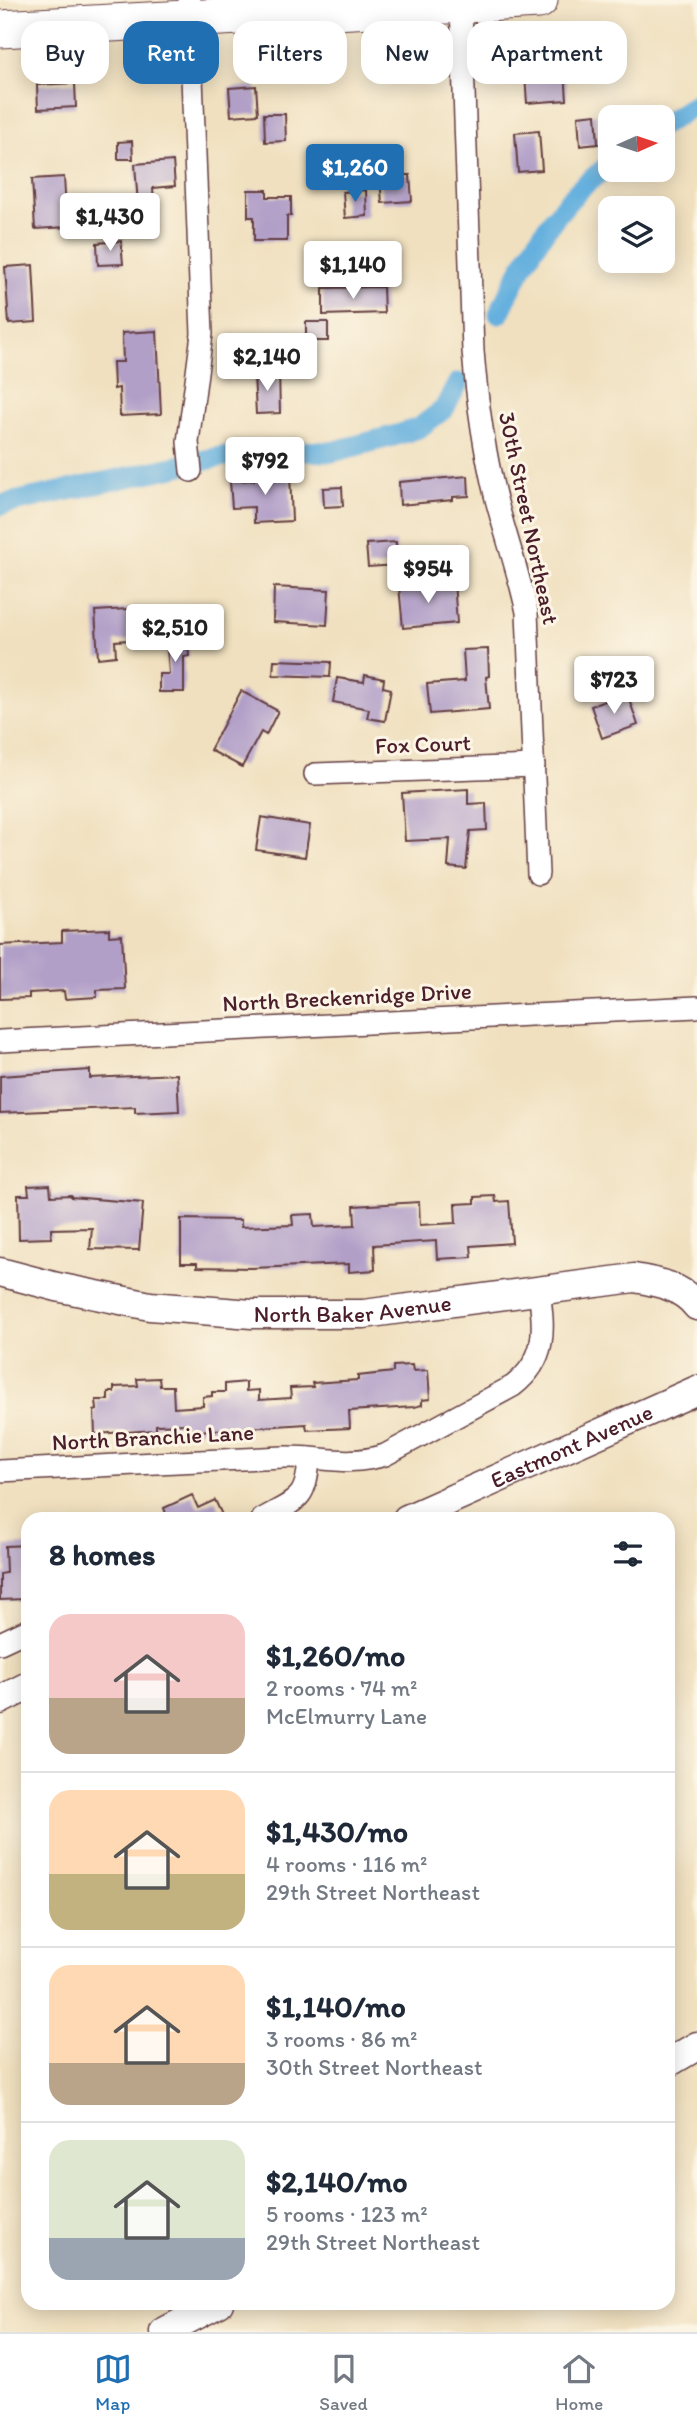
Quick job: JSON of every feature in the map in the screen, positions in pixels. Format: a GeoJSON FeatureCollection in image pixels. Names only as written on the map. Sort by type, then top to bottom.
{"type":"FeatureCollection","features":[{"type":"Feature","properties":{"kind":"highway"},"geometry":{"type":"LineString","coordinates":[[0,29],[190,9],[538,0]]}},
{"type":"Feature","properties":{"kind":"main road","name":"North Baker Avenue"},"geometry":{"type":"LineString","coordinates":[[0,1272],[150,1306],[252,1314],[364,1314],[634,1278],[666,1283],[690,1297],[697,1306]]}},
{"type":"Feature","properties":{"kind":"main road","name":"Eastmont Avenue"},"geometry":{"type":"LineString","coordinates":[[423,1512],[697,1390]]}},
{"type":"Feature","properties":{"kind":"main road"},"geometry":{"type":"LineString","coordinates":[[0,1700],[21,1690]]}},
{"type":"Feature","properties":{"kind":"main road"},"geometry":{"type":"LineString","coordinates":[[675,2059],[697,2046]]}},
{"type":"Feature","properties":{"kind":"main road"},"geometry":{"type":"LineString","coordinates":[[164,2332],[206,2310]]}},
{"type":"Feature","properties":{"kind":"street","name":"30th Street Northeast"},"geometry":{"type":"LineString","coordinates":[[461,4],[473,351],[479,414],[496,501],[527,612],[538,874]]}},
{"type":"Feature","properties":{"kind":"street"},"geometry":{"type":"LineString","coordinates":[[190,9],[202,334],[188,442],[191,471]]}},
{"type":"Feature","properties":{"kind":"street","name":"Fox Court"},"geometry":{"type":"LineString","coordinates":[[315,774],[534,766]]}},
{"type":"Feature","properties":{"kind":"street","name":"North Breckenridge Drive"},"geometry":{"type":"LineString","coordinates":[[0,1041],[697,1007]]}},
{"type":"Feature","properties":{"kind":"street","name":"North Branchie Lane"},"geometry":{"type":"LineString","coordinates":[[0,1471],[288,1457],[347,1462],[365,1461],[385,1455],[513,1387],[525,1377],[542,1344],[544,1329],[539,1290]]}},
{"type":"Feature","properties":{"kind":"street"},"geometry":{"type":"LineString","coordinates":[[275,1512],[298,1499],[305,1490],[309,1458]]}},
{"type":"Feature","properties":{"kind":"street"},"geometry":{"type":"LineString","coordinates":[[0,1643],[21,1633]]}},
{"type":"Feature","properties":{"kind":"building"},"geometry":{"type":"Polygon","coordinates":[[[75,84],[76,107],[38,109],[37,85],[75,84]]]}},
{"type":"Feature","properties":{"kind":"building"},"geometry":{"type":"Polygon","coordinates":[[[526,84],[566,84],[567,100],[527,103],[526,84]]]}},
{"type":"Feature","properties":{"kind":"building"},"geometry":{"type":"Polygon","coordinates":[[[256,86],[258,114],[231,116],[229,88],[256,86]]]}},
{"type":"Feature","properties":{"kind":"building"},"geometry":{"type":"Polygon","coordinates":[[[264,114],[285,114],[286,141],[265,142],[264,114]]]}},
{"type":"Feature","properties":{"kind":"building"},"geometry":{"type":"Polygon","coordinates":[[[596,114],[598,144],[580,146],[578,116],[596,114]]]}},
{"type":"Feature","properties":{"kind":"building"},"geometry":{"type":"Polygon","coordinates":[[[539,131],[542,170],[518,172],[515,133],[539,131]]]}},
{"type":"Feature","properties":{"kind":"building"},"geometry":{"type":"Polygon","coordinates":[[[132,141],[133,159],[118,159],[118,142],[132,141]]]}},
{"type":"Feature","properties":{"kind":"building"},"geometry":{"type":"Polygon","coordinates":[[[173,161],[175,186],[153,188],[154,204],[138,205],[135,164],[173,161]]]}},
{"type":"Feature","properties":{"kind":"building"},"geometry":{"type":"Polygon","coordinates":[[[399,164],[400,175],[410,175],[412,201],[382,203],[379,165],[399,164]]]}},
{"type":"Feature","properties":{"kind":"building"},"geometry":{"type":"Polygon","coordinates":[[[64,177],[67,227],[35,229],[32,179],[64,177]]]}},
{"type":"Feature","properties":{"kind":"building"},"geometry":{"type":"Polygon","coordinates":[[[248,190],[267,190],[267,197],[291,197],[291,216],[287,216],[287,241],[254,241],[254,217],[248,217],[248,190]]]}},
{"type":"Feature","properties":{"kind":"building"},"geometry":{"type":"Polygon","coordinates":[[[366,190],[367,216],[345,218],[343,192],[366,190]]]}},
{"type":"Feature","properties":{"kind":"building"},"geometry":{"type":"Polygon","coordinates":[[[121,241],[123,264],[98,265],[97,243],[121,241]]]}},
{"type":"Feature","properties":{"kind":"building"},"geometry":{"type":"Polygon","coordinates":[[[33,265],[36,322],[9,324],[5,267],[33,265]]]}},
{"type":"Feature","properties":{"kind":"building"},"geometry":{"type":"Polygon","coordinates":[[[383,287],[384,313],[323,315],[323,288],[383,287]]]}},
{"type":"Feature","properties":{"kind":"building"},"geometry":{"type":"Polygon","coordinates":[[[306,322],[328,322],[328,341],[306,341],[306,322]]]}},
{"type":"Feature","properties":{"kind":"building"},"geometry":{"type":"Polygon","coordinates":[[[157,331],[161,414],[120,416],[119,388],[114,389],[113,362],[123,362],[122,333],[157,331]]]}},
{"type":"Feature","properties":{"kind":"building"},"geometry":{"type":"Polygon","coordinates":[[[279,372],[280,413],[256,414],[254,373],[279,372]]]}},
{"type":"Feature","properties":{"kind":"building"},"geometry":{"type":"Polygon","coordinates":[[[290,474],[292,521],[254,523],[254,507],[232,508],[230,481],[254,480],[254,476],[290,474]]]}},
{"type":"Feature","properties":{"kind":"building"},"geometry":{"type":"Polygon","coordinates":[[[468,476],[469,496],[400,505],[399,482],[468,476]]]}},
{"type":"Feature","properties":{"kind":"building"},"geometry":{"type":"Polygon","coordinates":[[[342,487],[343,506],[324,507],[323,488],[342,487]]]}},
{"type":"Feature","properties":{"kind":"building"},"geometry":{"type":"Polygon","coordinates":[[[396,542],[397,565],[368,567],[366,544],[396,542]]]}},
{"type":"Feature","properties":{"kind":"building"},"geometry":{"type":"Polygon","coordinates":[[[454,582],[457,623],[403,628],[399,586],[454,582]]]}},
{"type":"Feature","properties":{"kind":"building"},"geometry":{"type":"Polygon","coordinates":[[[274,587],[329,590],[327,625],[273,622],[274,587]]]}},
{"type":"Feature","properties":{"kind":"building"},"geometry":{"type":"Polygon","coordinates":[[[128,609],[130,640],[115,641],[116,656],[98,658],[95,611],[128,609]]]}},
{"type":"Feature","properties":{"kind":"building"},"geometry":{"type":"Polygon","coordinates":[[[187,634],[189,656],[184,657],[184,692],[159,692],[159,674],[169,674],[166,635],[187,634]]]}},
{"type":"Feature","properties":{"kind":"building"},"geometry":{"type":"Polygon","coordinates":[[[488,649],[489,676],[486,677],[489,709],[430,714],[427,684],[465,681],[463,650],[488,649]]]}},
{"type":"Feature","properties":{"kind":"building"},"geometry":{"type":"Polygon","coordinates":[[[274,660],[331,662],[330,677],[273,675],[274,660]]]}},
{"type":"Feature","properties":{"kind":"building"},"geometry":{"type":"Polygon","coordinates":[[[365,675],[384,679],[383,687],[391,689],[385,721],[367,718],[369,709],[333,702],[337,678],[364,682],[365,675]]]}},
{"type":"Feature","properties":{"kind":"building"},"geometry":{"type":"Polygon","coordinates":[[[241,691],[278,711],[266,735],[261,732],[242,767],[210,750],[241,691]]]}},
{"type":"Feature","properties":{"kind":"building"},"geometry":{"type":"Polygon","coordinates":[[[627,693],[638,725],[602,738],[591,706],[627,693]]]}},
{"type":"Feature","properties":{"kind":"building"},"geometry":{"type":"Polygon","coordinates":[[[468,789],[468,804],[486,803],[487,830],[470,831],[466,869],[448,867],[450,839],[405,841],[402,793],[468,789]]]}},
{"type":"Feature","properties":{"kind":"building"},"geometry":{"type":"Polygon","coordinates":[[[261,817],[310,825],[305,857],[256,850],[261,817]]]}},
{"type":"Feature","properties":{"kind":"building"},"geometry":{"type":"Polygon","coordinates":[[[109,929],[109,936],[122,935],[125,989],[97,990],[97,997],[65,999],[64,991],[29,993],[29,998],[0,999],[0,945],[62,942],[62,931],[109,929]]]}},
{"type":"Feature","properties":{"kind":"building"},"geometry":{"type":"Polygon","coordinates":[[[90,1070],[90,1078],[177,1074],[179,1111],[135,1113],[135,1107],[0,1113],[0,1076],[90,1070]]]}},
{"type":"Feature","properties":{"kind":"building"},"geometry":{"type":"Polygon","coordinates":[[[50,1185],[51,1196],[71,1195],[143,1203],[139,1250],[90,1249],[92,1228],[51,1229],[51,1238],[19,1239],[18,1195],[29,1195],[28,1186],[50,1185]]]}},
{"type":"Feature","properties":{"kind":"building"},"geometry":{"type":"Polygon","coordinates":[[[495,1196],[496,1202],[509,1201],[512,1243],[471,1246],[472,1257],[437,1259],[436,1241],[374,1245],[375,1270],[349,1272],[349,1264],[252,1268],[197,1267],[197,1263],[181,1263],[181,1219],[241,1220],[241,1227],[293,1225],[292,1215],[313,1214],[314,1227],[355,1225],[354,1206],[419,1202],[420,1225],[456,1223],[455,1204],[475,1203],[475,1197],[495,1196]]]}},
{"type":"Feature","properties":{"kind":"building"},"geometry":{"type":"Polygon","coordinates":[[[412,1365],[413,1371],[428,1370],[430,1399],[422,1400],[422,1405],[414,1407],[349,1411],[350,1428],[307,1430],[306,1424],[198,1431],[187,1430],[187,1424],[156,1425],[156,1430],[95,1434],[96,1400],[108,1400],[108,1392],[114,1392],[114,1387],[138,1386],[137,1379],[159,1378],[160,1386],[173,1386],[174,1408],[203,1406],[203,1397],[212,1396],[212,1392],[225,1392],[225,1384],[246,1382],[246,1391],[259,1390],[259,1400],[291,1398],[290,1388],[313,1387],[312,1383],[358,1380],[358,1376],[393,1372],[393,1366],[412,1365]]]}},
{"type":"Feature","properties":{"kind":"building"},"geometry":{"type":"Polygon","coordinates":[[[192,1495],[198,1508],[215,1500],[221,1512],[165,1512],[164,1508],[192,1495]]]}},
{"type":"Feature","properties":{"kind":"building"},"geometry":{"type":"Polygon","coordinates":[[[21,1545],[21,1599],[0,1600],[0,1574],[6,1573],[5,1546],[21,1545]]]}},
{"type":"Feature","properties":{"kind":"waterway"},"geometry":{"type":"LineString","coordinates":[[676,117],[697,103]]}},
{"type":"Feature","properties":{"kind":"waterway"},"geometry":{"type":"LineString","coordinates":[[499,314],[543,233],[565,204],[598,174]]}},
{"type":"Feature","properties":{"kind":"waterway"},"geometry":{"type":"LineString","coordinates":[[0,505],[243,453],[332,452],[397,435],[419,428],[444,409],[458,383]]}}]}
